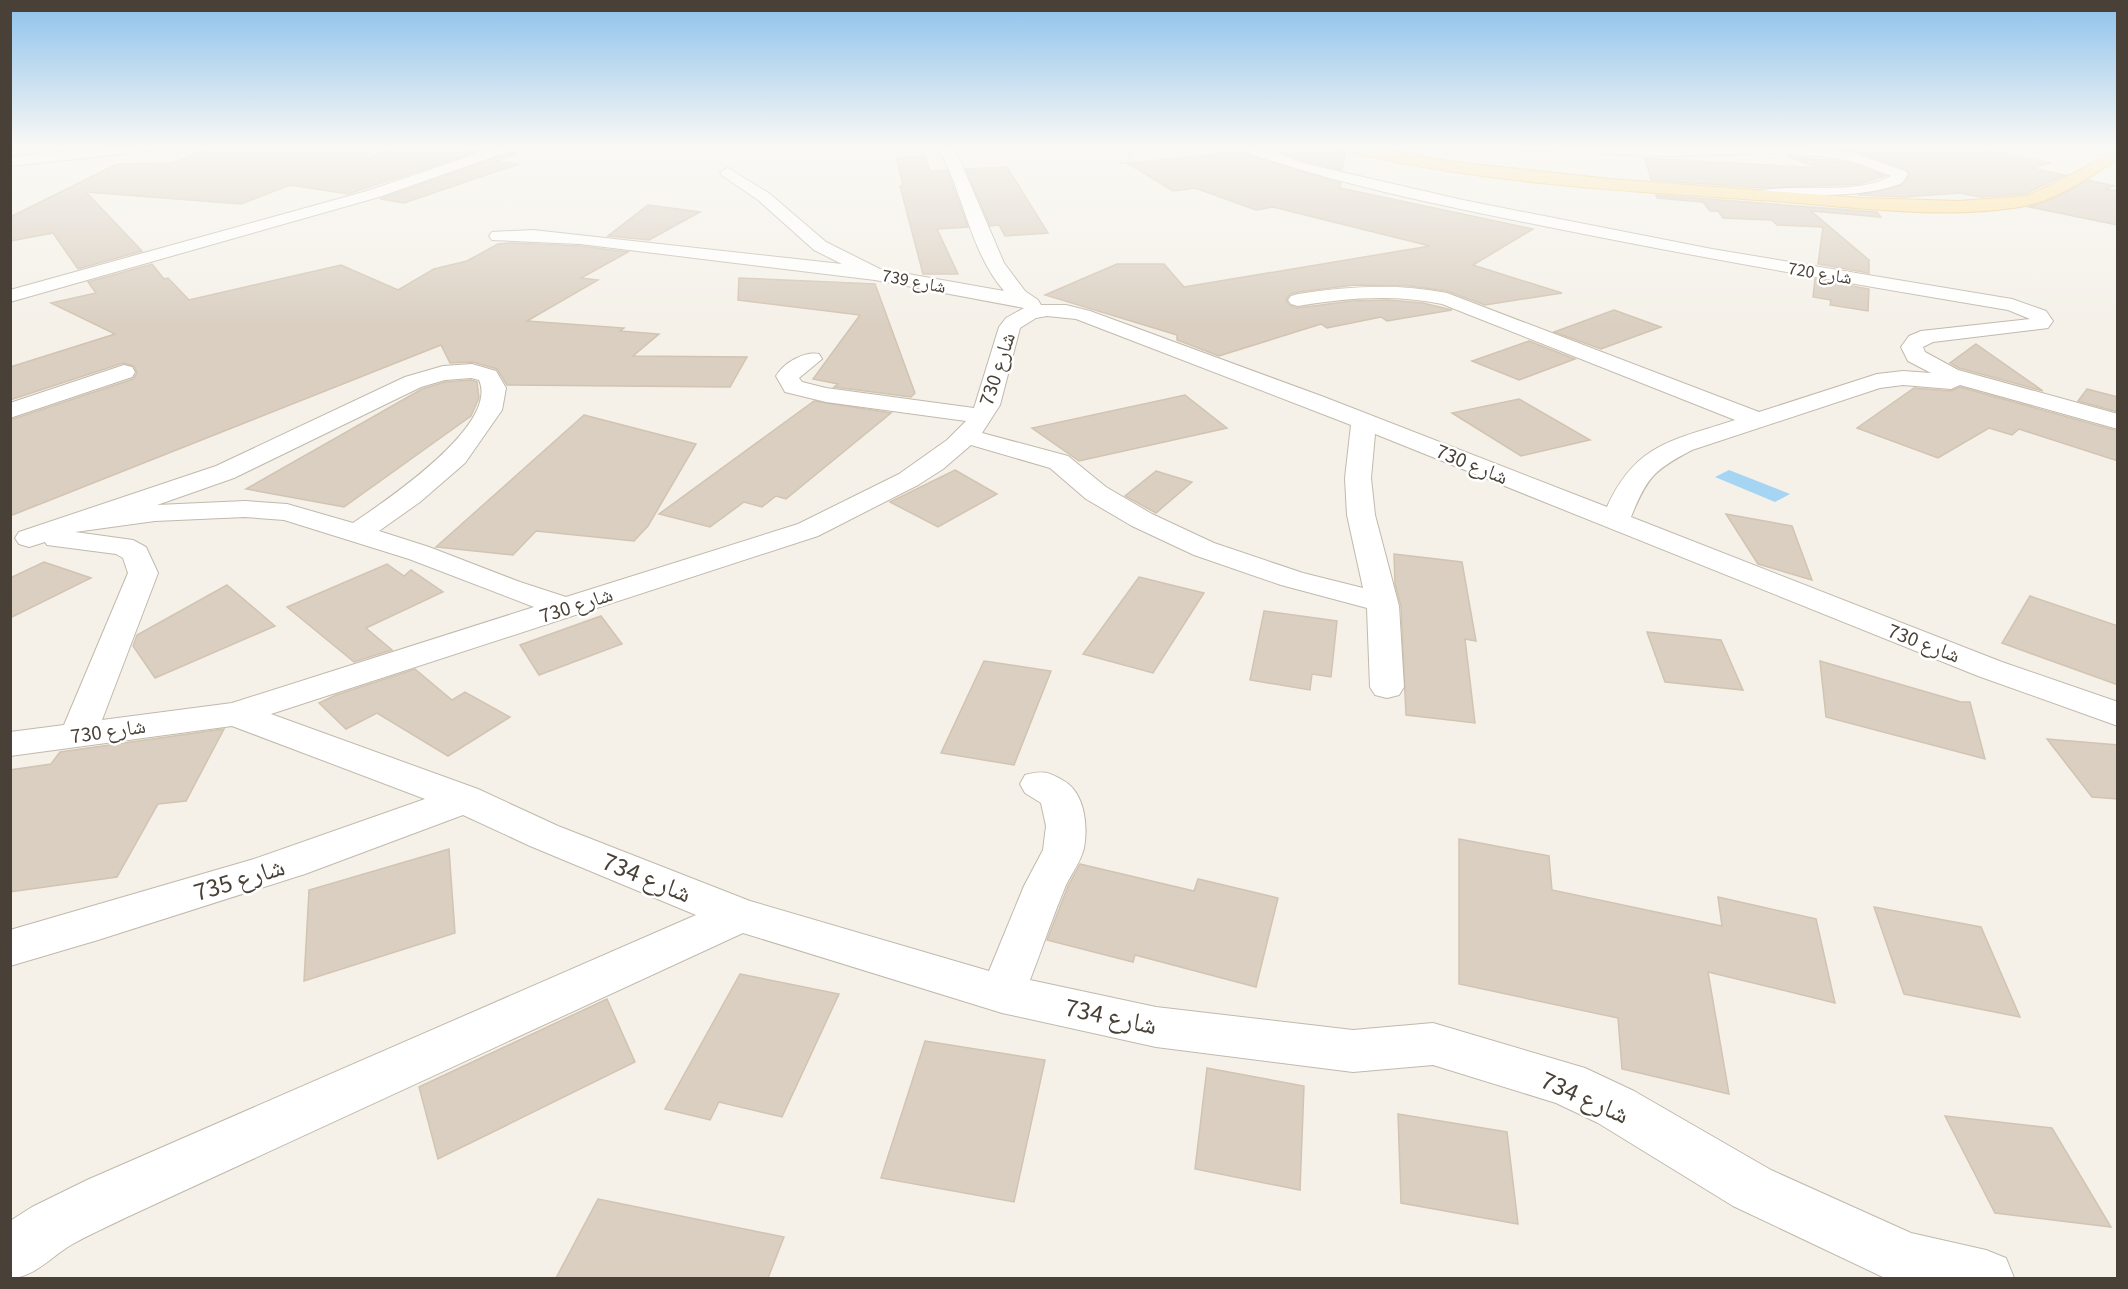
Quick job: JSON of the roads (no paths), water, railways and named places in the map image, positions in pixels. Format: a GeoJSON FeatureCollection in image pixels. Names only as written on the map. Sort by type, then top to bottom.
{"type":"FeatureCollection","features":[{"type":"Feature","properties":{"kind":"street"},"geometry":{"type":"LineString","coordinates":[[10,296],[331,206]]}},
{"type":"Feature","properties":{"kind":"street","name":"شارع 739"},"geometry":{"type":"LineString","coordinates":[[774,206],[820,246],[875,274],[1037,305]]}},
{"type":"Feature","properties":{"kind":"street"},"geometry":{"type":"LineString","coordinates":[[972,206],[995,265],[1037,305]]}},
{"type":"Feature","properties":{"kind":"street","name":"شارع 720"},"geometry":{"type":"LineString","coordinates":[[1464,206],[1733,258],[2012,305],[2039,315],[2043,321],[2041,324],[1929,336],[1917,341],[1912,347],[1916,356],[1950,375],[2118,422]]}},
{"type":"Feature","properties":{"kind":"street"},"geometry":{"type":"LineString","coordinates":[[498,236],[556,237],[875,274]]}},
{"type":"Feature","properties":{"kind":"street"},"geometry":{"type":"LineString","coordinates":[[1298,300],[1328,294],[1395,290],[1447,299],[1758,420]]}},
{"type":"Feature","properties":{"kind":"street","name":"شارع 730"},"geometry":{"type":"LineString","coordinates":[[10,744],[235,714],[808,530],[880,496],[939,460],[974,426],[988,406],[996,383],[1007,331],[1012,323],[1034,312],[1037,305],[1083,315],[1364,421],[1990,669],[2118,715]]}},
{"type":"Feature","properties":{"kind":"street"},"geometry":{"type":"LineString","coordinates":[[811,359],[787,376],[793,387],[974,426],[1020,450],[1059,462],[1096,493],[1142,520],[1204,549],[1292,579],[1382,602]]}},
{"type":"Feature","properties":{"kind":"street"},"geometry":{"type":"LineString","coordinates":[[20,538],[76,523],[225,472],[412,382],[472,370],[488,376],[494,388],[490,410],[456,457],[410,496],[358,533]]}},
{"type":"Feature","properties":{"kind":"street"},"geometry":{"type":"LineString","coordinates":[[10,411],[124,372]]}},
{"type":"Feature","properties":{"kind":"street"},"geometry":{"type":"LineString","coordinates":[[1615,522],[1640,469],[1657,457],[1683,445],[1877,381],[1912,378],[1985,386]]}},
{"type":"Feature","properties":{"kind":"street"},"geometry":{"type":"LineString","coordinates":[[1364,421],[1358,478],[1359,496],[1369,555],[1382,602],[1387,687]]}},
{"type":"Feature","properties":{"kind":"street"},"geometry":{"type":"LineString","coordinates":[[76,523],[155,513],[245,509],[287,512],[358,533],[567,608]]}},
{"type":"Feature","properties":{"kind":"street"},"geometry":{"type":"LineString","coordinates":[[20,538],[123,546],[136,553],[143,573],[78,735]]}},
{"type":"Feature","properties":{"kind":"street","name":"شارع 734"},"geometry":{"type":"LineString","coordinates":[[235,714],[464,799],[544,836],[740,915],[1002,994],[1156,1027],[1341,1050],[1433,1044],[1567,1084],[1616,1107],[1752,1188],[1908,1260],[1986,1278]]}},
{"type":"Feature","properties":{"kind":"street"},"geometry":{"type":"LineString","coordinates":[[1002,994],[1045,886],[1063,850],[1066,826],[1059,796],[1039,784]]}},
{"type":"Feature","properties":{"kind":"street","name":"شارع 735"},"geometry":{"type":"LineString","coordinates":[[10,948],[78,930],[277,867],[401,825],[464,799]]}},
{"type":"Feature","properties":{"kind":"street"},"geometry":{"type":"LineString","coordinates":[[10,1254],[51,1226],[106,1199],[740,915]]}},
{"type":"Feature","properties":{"kind":"water"},"geometry":{"type":"Polygon","coordinates":[[[1729,470],[1790,494],[1775,502],[1715,477],[1729,470]]]}}]}
